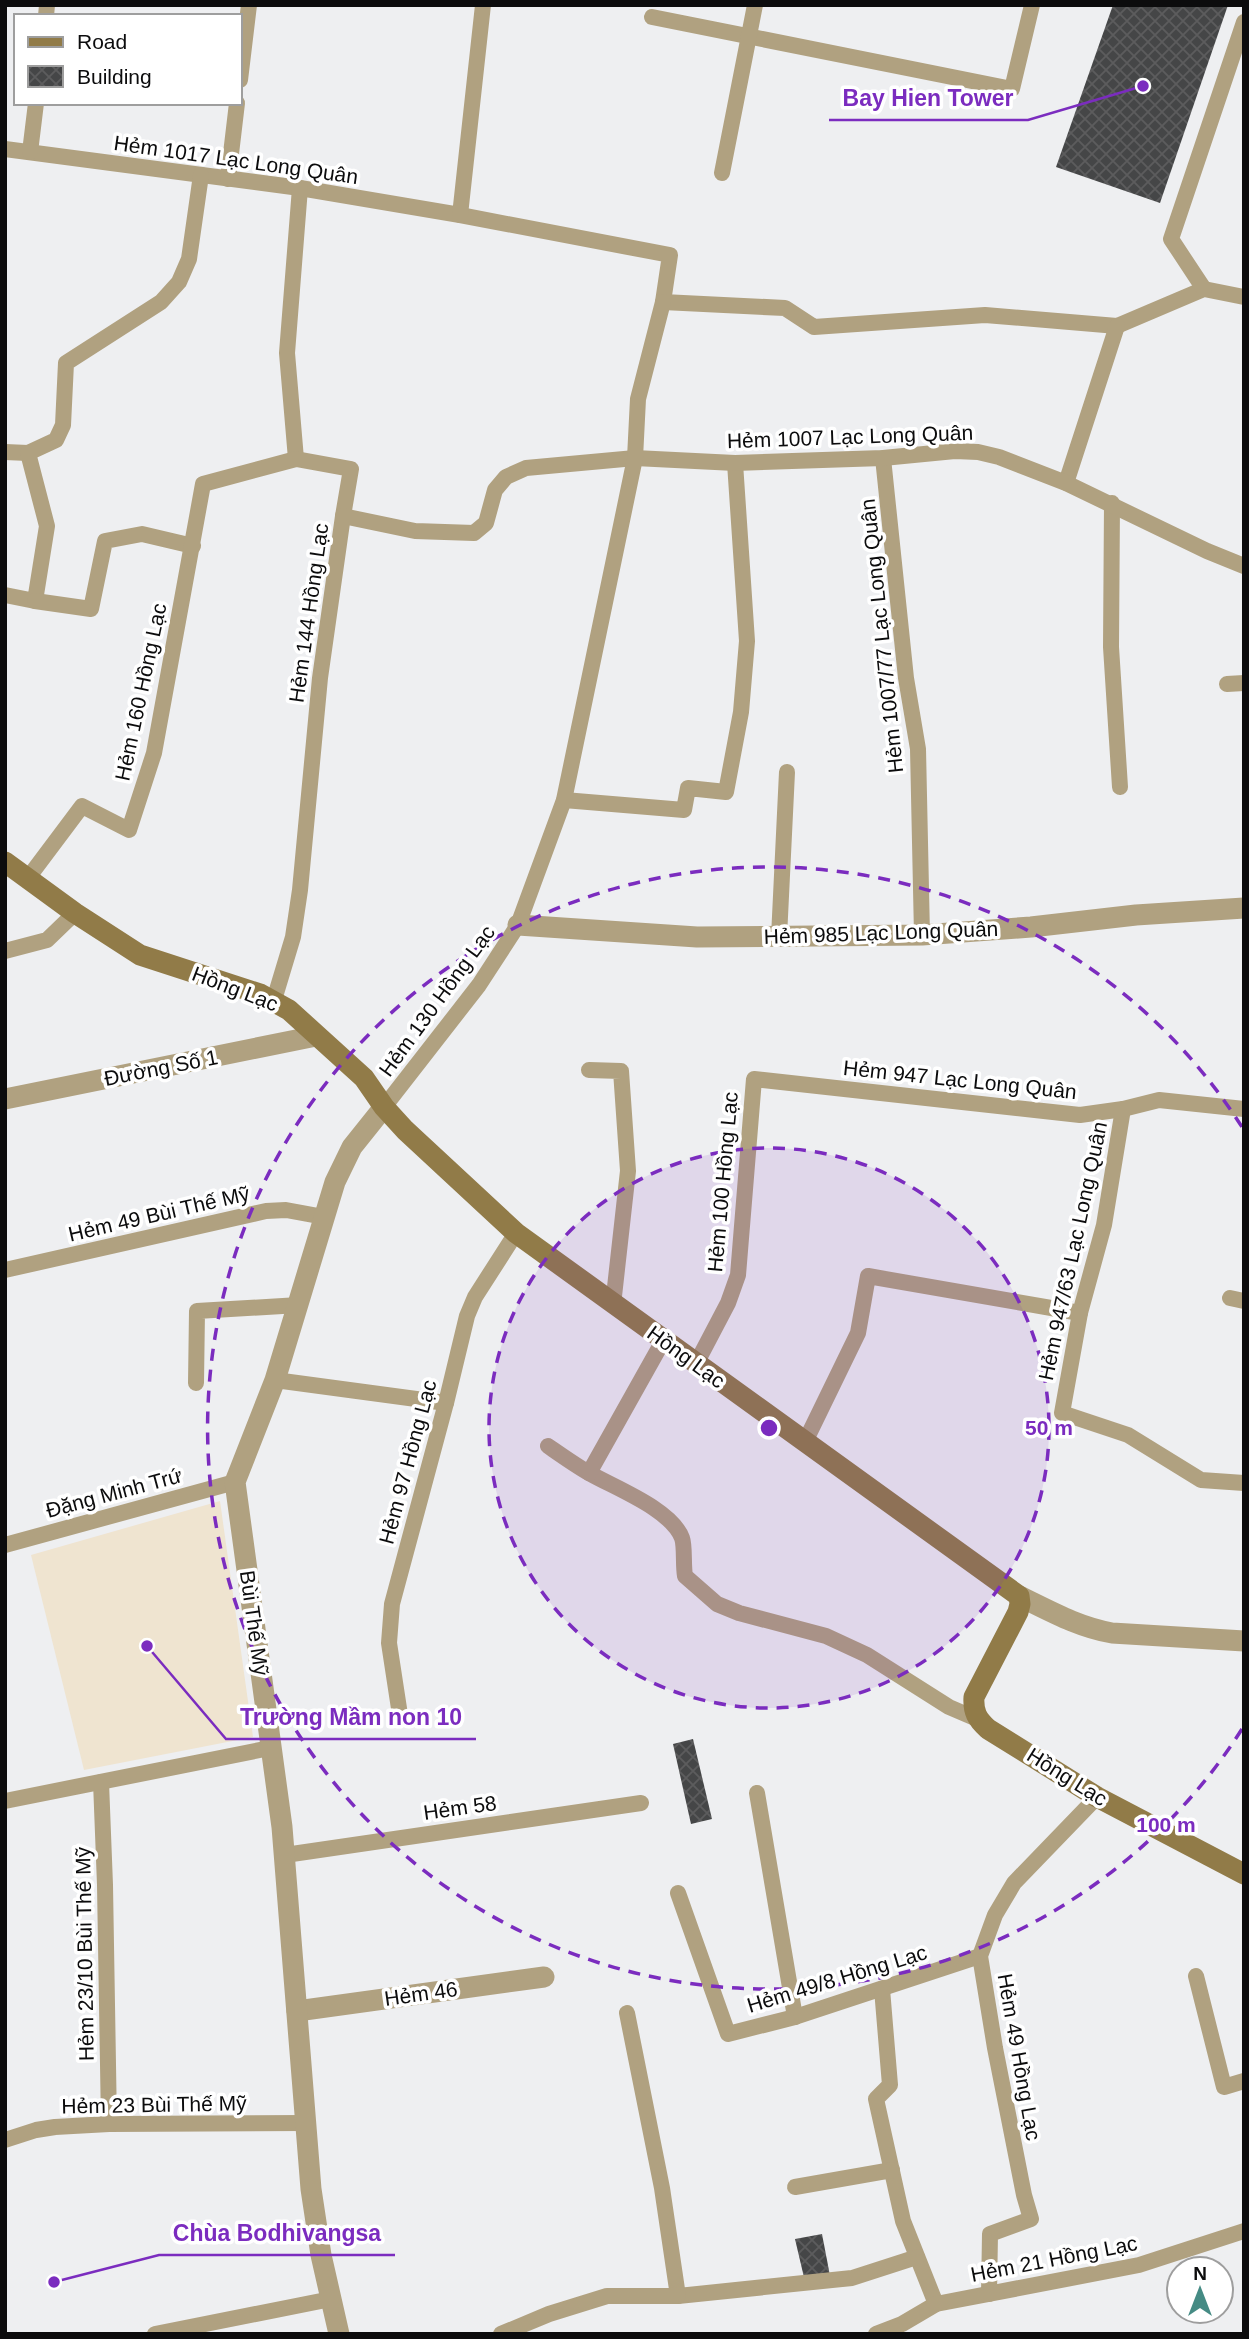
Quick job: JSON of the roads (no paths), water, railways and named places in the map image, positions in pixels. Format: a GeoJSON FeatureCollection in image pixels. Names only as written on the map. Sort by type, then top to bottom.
{"type":"FeatureCollection","features":[{"type":"Feature","properties":{"kind":"street","name":"Hồng Lạc"},"geometry":{"type":"LineString","coordinates":[[5,862],[75,913],[140,955],[274,1000],[289,1010],[364,1078],[384,1107],[405,1130],[516,1233],[1019,1596]]}},
{"type":"Feature","properties":{"kind":"street","name":"Hẻm 985 Lạc Long Quân"},"geometry":{"type":"LineString","coordinates":[[518,925],[696,937],[922,935],[1244,908]]}},
{"type":"Feature","properties":{"kind":"street","name":"Đường Số 1"},"geometry":{"type":"LineString","coordinates":[[5,1099],[316,1036]]}},
{"type":"Feature","properties":{"kind":"street","name":"Bùi Thế Mỹ"},"geometry":{"type":"LineString","coordinates":[[339,2334],[321,2255],[311,2189],[285,1855],[235,1482],[275,1380],[335,1182],[352,1146],[384,1107]]}},
{"type":"Feature","properties":{"kind":"street"},"geometry":{"type":"LineString","coordinates":[[1019,1596],[1093,1630],[1244,1641]]}},
{"type":"Feature","properties":{"kind":"street"},"geometry":{"type":"LineString","coordinates":[[977,1719],[974,1697],[1018,1612],[1019,1596]]}},
{"type":"Feature","properties":{"kind":"street","name":"Hồng Lạc"},"geometry":{"type":"LineString","coordinates":[[977,1719],[988,1729],[1097,1797],[1244,1874]]}},
{"type":"Feature","properties":{"kind":"street","name":"Hẻm 46"},"geometry":{"type":"LineString","coordinates":[[297,2011],[544,1977]]}},
{"type":"Feature","properties":{"kind":"lane"},"geometry":{"type":"LineString","coordinates":[[242,63],[249,5]]}},
{"type":"Feature","properties":{"kind":"lane"},"geometry":{"type":"LineString","coordinates":[[460,215],[483,5]]}},
{"type":"Feature","properties":{"kind":"lane"},"geometry":{"type":"LineString","coordinates":[[722,173],[755,5]]}},
{"type":"Feature","properties":{"kind":"lane"},"geometry":{"type":"LineString","coordinates":[[652,17],[1012,89],[1032,5]]}},
{"type":"Feature","properties":{"kind":"lane"},"geometry":{"type":"LineString","coordinates":[[1204,289],[1171,239],[1244,22]]}},
{"type":"Feature","properties":{"kind":"lane"},"geometry":{"type":"LineString","coordinates":[[30,152],[36,105]]}},
{"type":"Feature","properties":{"kind":"lane"},"geometry":{"type":"LineString","coordinates":[[228,178],[237,105]]}},
{"type":"Feature","properties":{"kind":"lane","name":"Hẻm 1017 Lạc Long Quân"},"geometry":{"type":"LineString","coordinates":[[5,149],[300,188],[670,255],[663,302]]}},
{"type":"Feature","properties":{"kind":"lane"},"geometry":{"type":"LineString","coordinates":[[5,452],[28,453],[56,440],[63,425],[66,363],[161,302],[179,282],[189,259],[201,175]]}},
{"type":"Feature","properties":{"kind":"lane"},"geometry":{"type":"LineString","coordinates":[[296,459],[287,353],[300,188]]}},
{"type":"Feature","properties":{"kind":"lane"},"geometry":{"type":"LineString","coordinates":[[635,458],[638,399],[663,302],[785,308],[814,327],[985,315],[1117,326],[1204,289],[1244,297]]}},
{"type":"Feature","properties":{"kind":"lane"},"geometry":{"type":"LineString","coordinates":[[1066,483],[1117,326]]}},
{"type":"Feature","properties":{"kind":"lane","name":"Hẻm 1007 Lạc Long Quân"},"geometry":{"type":"LineString","coordinates":[[635,458],[734,463],[978,452],[999,457],[1066,483],[1244,566]]}},
{"type":"Feature","properties":{"kind":"lane"},"geometry":{"type":"LineString","coordinates":[[28,453],[47,526],[35,601]]}},
{"type":"Feature","properties":{"kind":"lane","name":"Hẻm 144 Hồng Lạc"},"geometry":{"type":"LineString","coordinates":[[274,1000],[292,937],[300,890],[318,691],[343,516],[415,531],[474,533],[486,523],[495,490],[506,477],[526,468],[635,458]]}},
{"type":"Feature","properties":{"kind":"lane","name":"Hẻm 130 Hồng Lạc"},"geometry":{"type":"LineString","coordinates":[[384,1107],[479,985],[518,925],[564,800],[635,458]]}},
{"type":"Feature","properties":{"kind":"lane","name":"Hẻm 1007/77 Lạc Long Quân"},"geometry":{"type":"LineString","coordinates":[[883,458],[906,678],[919,749],[922,935]]}},
{"type":"Feature","properties":{"kind":"lane","name":"Hẻm 160 Hồng Lạc"},"geometry":{"type":"LineString","coordinates":[[28,878],[82,806],[129,830],[154,753],[203,484],[296,459],[351,469],[343,516]]}},
{"type":"Feature","properties":{"kind":"lane"},"geometry":{"type":"LineString","coordinates":[[564,800],[684,810],[688,788],[726,792],[741,712],[747,641],[734,463]]}},
{"type":"Feature","properties":{"kind":"lane"},"geometry":{"type":"LineString","coordinates":[[1112,503],[1111,647],[1120,788]]}},
{"type":"Feature","properties":{"kind":"lane"},"geometry":{"type":"LineString","coordinates":[[5,595],[91,610],[106,541],[142,534],[193,546]]}},
{"type":"Feature","properties":{"kind":"lane"},"geometry":{"type":"LineString","coordinates":[[1227,684],[1244,683]]}},
{"type":"Feature","properties":{"kind":"lane"},"geometry":{"type":"LineString","coordinates":[[779,937],[787,772]]}},
{"type":"Feature","properties":{"kind":"lane"},"geometry":{"type":"LineString","coordinates":[[5,951],[47,940],[75,913]]}},
{"type":"Feature","properties":{"kind":"lane"},"geometry":{"type":"LineString","coordinates":[[589,1070],[621,1072],[628,1171],[613,1305]]}},
{"type":"Feature","properties":{"kind":"lane","name":"Hẻm 947 Lạc Long Quân"},"geometry":{"type":"LineString","coordinates":[[754,1079],[1080,1115],[1123,1109],[1159,1100],[1244,1109]]}},
{"type":"Feature","properties":{"kind":"lane","name":"Hẻm 100 Hồng Lạc"},"geometry":{"type":"LineString","coordinates":[[696,1364],[728,1303],[738,1275],[754,1079]]}},
{"type":"Feature","properties":{"kind":"lane","name":"Hẻm 947/63 Lạc Long Quân"},"geometry":{"type":"LineString","coordinates":[[1123,1109],[1104,1225],[1080,1313],[1062,1413],[1128,1435],[1201,1480],[1244,1483]]}},
{"type":"Feature","properties":{"kind":"lane","name":"Hẻm 49 Bùi Thế Mỹ"},"geometry":{"type":"LineString","coordinates":[[5,1270],[266,1211],[286,1210],[324,1217]]}},
{"type":"Feature","properties":{"kind":"lane","name":"Hẻm 97 Hồng Lạc"},"geometry":{"type":"LineString","coordinates":[[400,1715],[389,1643],[393,1604],[467,1316],[475,1297],[516,1233]]}},
{"type":"Feature","properties":{"kind":"lane"},"geometry":{"type":"LineString","coordinates":[[805,1442],[858,1333],[868,1276],[1080,1313]]}},
{"type":"Feature","properties":{"kind":"lane"},"geometry":{"type":"LineString","coordinates":[[196,1383],[197,1311],[299,1305]]}},
{"type":"Feature","properties":{"kind":"lane"},"geometry":{"type":"LineString","coordinates":[[589,1473],[663,1341]]}},
{"type":"Feature","properties":{"kind":"lane"},"geometry":{"type":"LineString","coordinates":[[275,1380],[446,1403]]}},
{"type":"Feature","properties":{"kind":"lane"},"geometry":{"type":"LineString","coordinates":[[548,1446],[675,1525],[683,1539],[685,1576],[717,1604],[826,1636],[867,1655],[948,1707],[977,1719]]}},
{"type":"Feature","properties":{"kind":"lane","name":"Đặng Minh Trứ"},"geometry":{"type":"LineString","coordinates":[[5,1545],[235,1482]]}},
{"type":"Feature","properties":{"kind":"lane"},"geometry":{"type":"LineString","coordinates":[[5,1801],[270,1748]]}},
{"type":"Feature","properties":{"kind":"lane","name":"Hẻm 23/10 Bùi Thế Mỹ"},"geometry":{"type":"LineString","coordinates":[[101,1782],[109,2124]]}},
{"type":"Feature","properties":{"kind":"lane"},"geometry":{"type":"LineString","coordinates":[[757,1793],[795,2017]]}},
{"type":"Feature","properties":{"kind":"lane","name":"Hẻm 49 Hồng Lạc"},"geometry":{"type":"LineString","coordinates":[[989,2294],[990,2234],[1031,2219],[995,2048],[980,1956],[995,1915],[1014,1883],[1097,1797]]}},
{"type":"Feature","properties":{"kind":"lane","name":"Hẻm 58"},"geometry":{"type":"LineString","coordinates":[[285,1855],[641,1803]]}},
{"type":"Feature","properties":{"kind":"lane","name":"Hẻm 49/8 Hồng Lạc"},"geometry":{"type":"LineString","coordinates":[[678,1893],[728,2034],[795,2017],[980,1956]]}},
{"type":"Feature","properties":{"kind":"lane"},"geometry":{"type":"LineString","coordinates":[[1196,1976],[1224,2087],[1244,2081]]}},
{"type":"Feature","properties":{"kind":"lane"},"geometry":{"type":"LineString","coordinates":[[882,1989],[890,2085],[876,2099],[903,2221],[936,2304]]}},
{"type":"Feature","properties":{"kind":"lane"},"geometry":{"type":"LineString","coordinates":[[627,2013],[662,2188],[678,2296]]}},
{"type":"Feature","properties":{"kind":"lane","name":"Hẻm 23 Bùi Thế Mỹ"},"geometry":{"type":"LineString","coordinates":[[5,2140],[55,2127],[109,2124],[305,2123]]}},
{"type":"Feature","properties":{"kind":"lane"},"geometry":{"type":"LineString","coordinates":[[795,2187],[891,2170]]}},
{"type":"Feature","properties":{"kind":"lane","name":"Hẻm 21 Hồng Lạc"},"geometry":{"type":"LineString","coordinates":[[876,2334],[902,2324],[936,2304],[1139,2264],[1244,2231]]}},
{"type":"Feature","properties":{"kind":"lane"},"geometry":{"type":"LineString","coordinates":[[501,2334],[549,2314],[607,2296],[678,2296],[852,2278],[917,2256]]}},
{"type":"Feature","properties":{"kind":"lane"},"geometry":{"type":"LineString","coordinates":[[155,2334],[331,2299]]}},
{"type":"Feature","properties":{"kind":"place","name":"Bay Hien Tower"},"geometry":{"type":"Point","coordinates":[1143,86]}},
{"type":"Feature","properties":{"kind":"place","name":"Trường Mầm non 10"},"geometry":{"type":"Point","coordinates":[147,1646]}},
{"type":"Feature","properties":{"kind":"place","name":"Chùa Bodhivangsa"},"geometry":{"type":"Point","coordinates":[54,2282]}}]}
